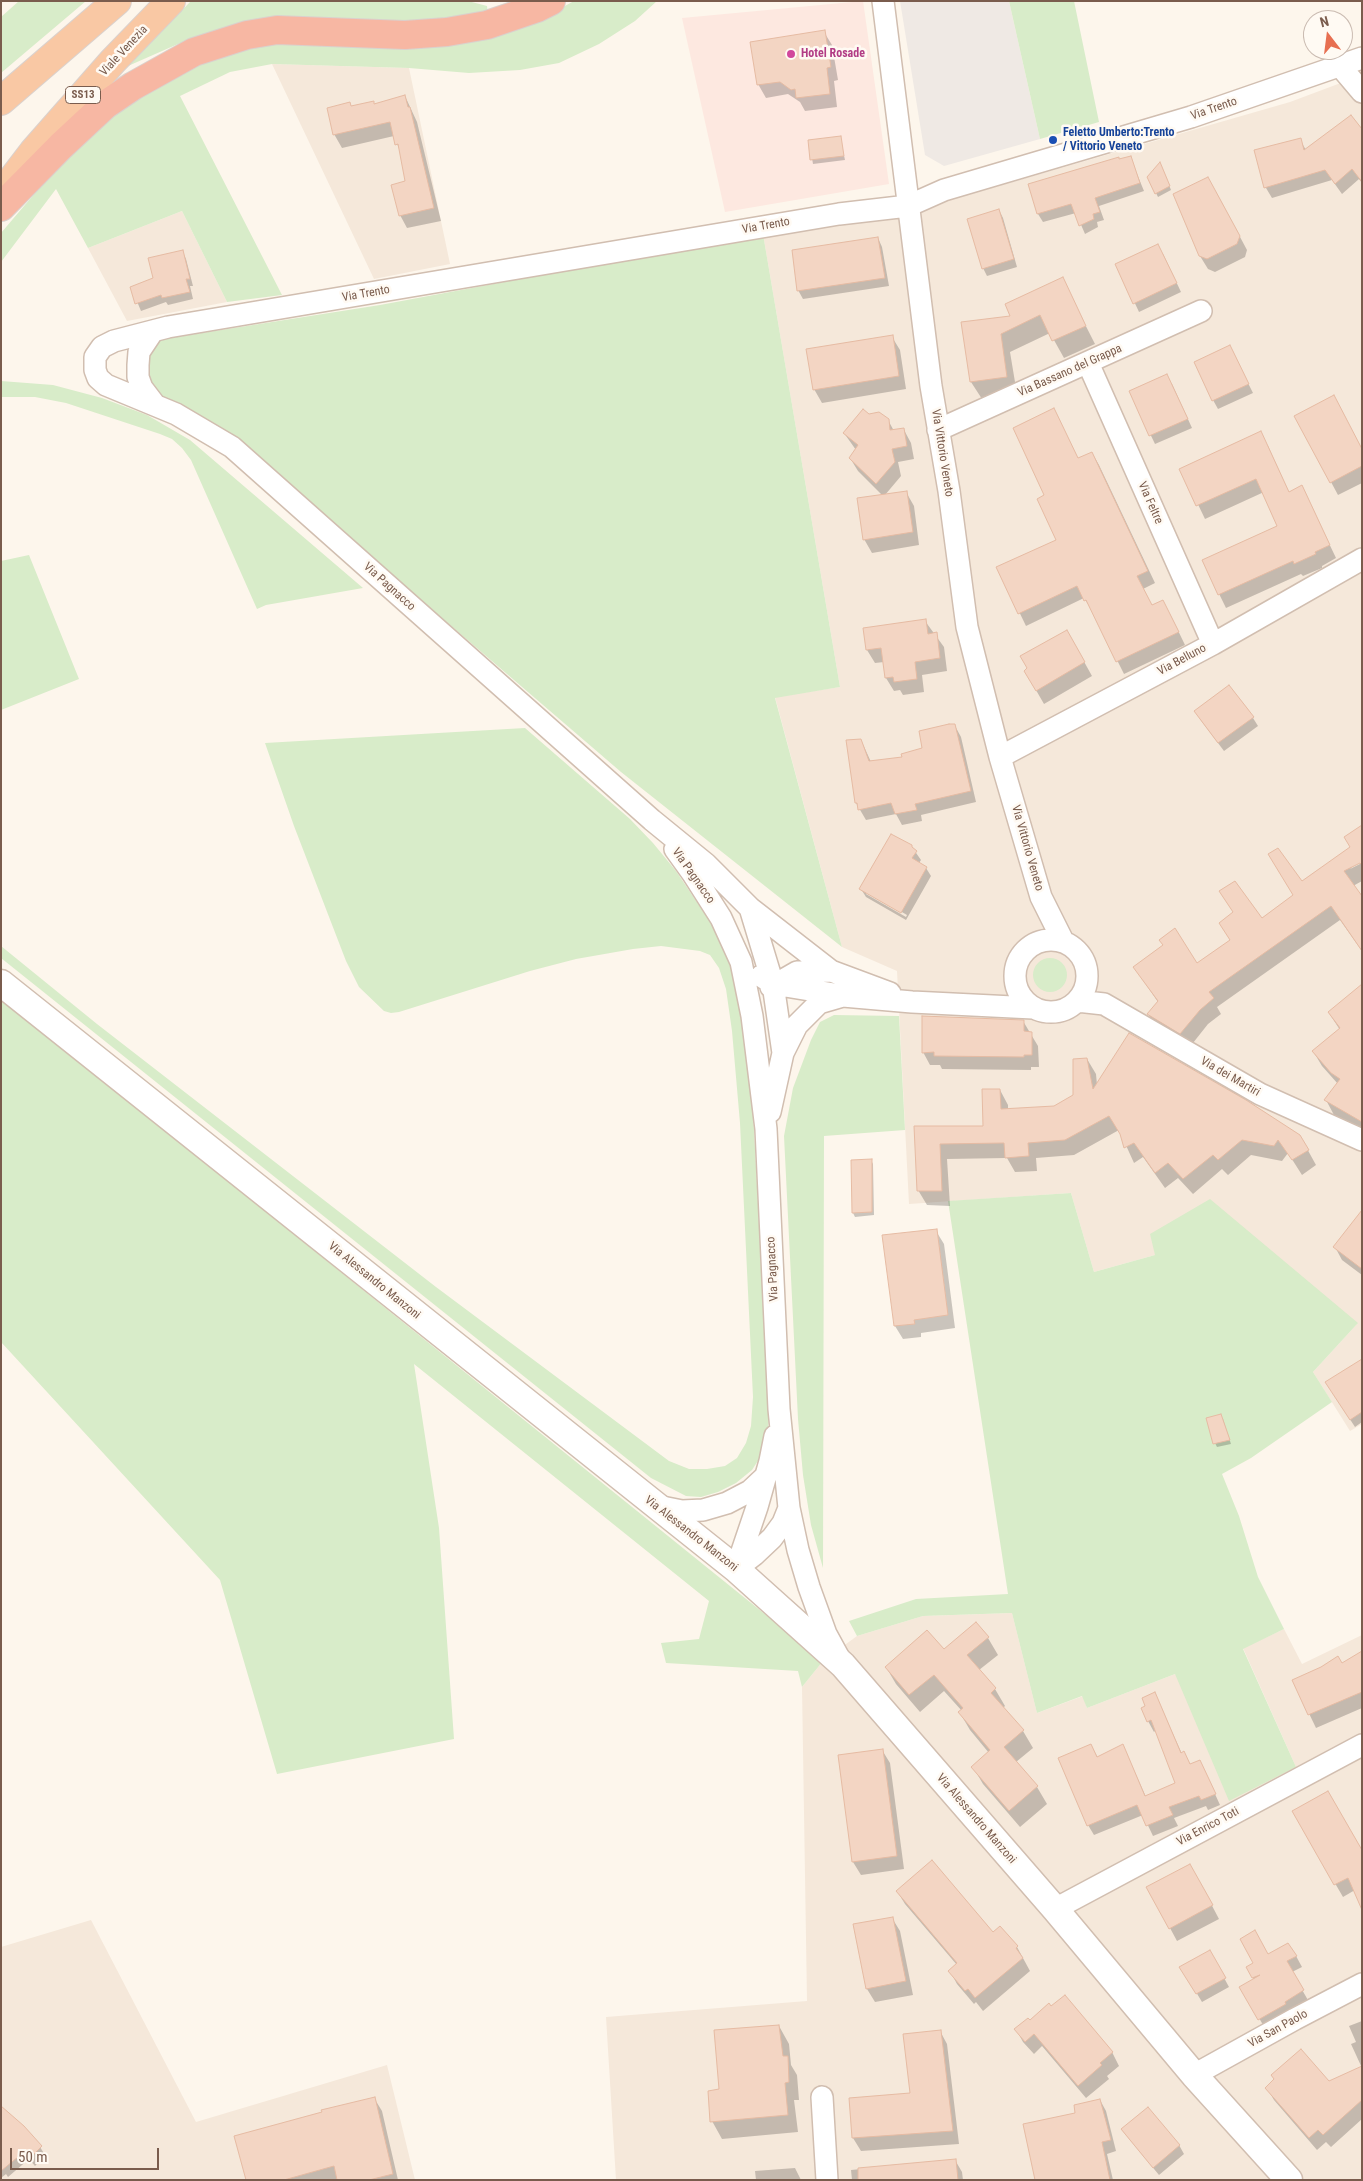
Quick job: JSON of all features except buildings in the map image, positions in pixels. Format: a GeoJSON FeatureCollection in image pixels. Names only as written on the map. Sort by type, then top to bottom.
{"type":"FeatureCollection","features":[{"type":"Feature","properties":{"kind":"highway"},"geometry":{"type":"LineString","coordinates":[[1,101],[117,1]]}},
{"type":"Feature","properties":{"kind":"highway","name":"Viale Venezia"},"geometry":{"type":"LineString","coordinates":[[1,194],[33,152],[113,61],[171,1]]}},
{"type":"Feature","properties":{"kind":"highway"},"geometry":{"type":"LineString","coordinates":[[504,1],[516,1]]}},
{"type":"Feature","properties":{"kind":"highway"},"geometry":{"type":"LineString","coordinates":[[1,207],[61,146],[105,105],[133,86],[194,52],[247,35],[277,30],[404,35],[446,32],[504,20],[551,1]]}},
{"type":"Feature","properties":{"kind":"street","name":"Via Vittorio Veneto"},"geometry":{"type":"LineString","coordinates":[[883,1],[938,430],[967,627],[1000,757],[1041,897],[1063,941]]}},
{"type":"Feature","properties":{"kind":"street","name":"Via Trento"},"geometry":{"type":"LineString","coordinates":[[106,385],[98,378],[95,370],[95,357],[102,347],[114,341],[153,331],[839,214],[908,206],[944,190],[1191,117],[1362,58]]}},
{"type":"Feature","properties":{"kind":"street"},"geometry":{"type":"LineString","coordinates":[[1340,66],[1362,92]]}},
{"type":"Feature","properties":{"kind":"street","name":"Via Bassano del Grappa"},"geometry":{"type":"LineString","coordinates":[[938,430],[1201,312]]}},
{"type":"Feature","properties":{"kind":"street"},"geometry":{"type":"LineString","coordinates":[[153,331],[140,352],[138,378],[142,388],[154,405]]}},
{"type":"Feature","properties":{"kind":"street","name":"Via Feltre"},"geometry":{"type":"LineString","coordinates":[[1088,362],[1213,644]]}},
{"type":"Feature","properties":{"kind":"street","name":"Via Pagnacco"},"geometry":{"type":"LineString","coordinates":[[106,385],[176,414],[232,447],[652,820],[706,864],[750,908],[831,971],[912,1002]]}},
{"type":"Feature","properties":{"kind":"street","name":"Via Belluno"},"geometry":{"type":"LineString","coordinates":[[1000,757],[1213,644],[1362,559]]}},
{"type":"Feature","properties":{"kind":"street","name":"Via Pagnacco"},"geometry":{"type":"LineString","coordinates":[[652,820],[693,874],[721,918],[740,962],[752,1016],[766,1129],[779,1408],[789,1508],[798,1550],[809,1587],[826,1634],[843,1665]]}},
{"type":"Feature","properties":{"kind":"street","name":"Via Vittorio Veneto"},"geometry":{"type":"LineString","coordinates":[[1035,943],[1041,897]]}},
{"type":"Feature","properties":{"kind":"street","name":"Via Pagnacco"},"geometry":{"type":"LineString","coordinates":[[750,908],[773,984],[783,1053]]}},
{"type":"Feature","properties":{"kind":"street"},"geometry":{"type":"LineString","coordinates":[[984,1006],[1006,994],[1020,956],[1035,943],[1044,939],[1063,941],[1074,947],[1082,956],[1087,968],[1084,992],[1077,1001],[1067,1008],[1056,1012],[1044,1012],[1033,1008],[1019,994],[1014,975]]}},
{"type":"Feature","properties":{"kind":"street","name":"Via Pagnacco"},"geometry":{"type":"LineString","coordinates":[[740,962],[773,984],[842,996],[912,1002],[1033,1008]]}},
{"type":"Feature","properties":{"kind":"street","name":"Via Pagnacco"},"geometry":{"type":"LineString","coordinates":[[773,984],[797,972],[831,971]]}},
{"type":"Feature","properties":{"kind":"street","name":"Via dei Martiri"},"geometry":{"type":"LineString","coordinates":[[1087,980],[1104,1004]]}},
{"type":"Feature","properties":{"kind":"street","name":"Via Alessandro Manzoni"},"geometry":{"type":"LineString","coordinates":[[1,983],[736,1569],[843,1665],[1055,1910],[1194,2075],[1289,2180]]}},
{"type":"Feature","properties":{"kind":"street"},"geometry":{"type":"LineString","coordinates":[[752,1016],[773,984]]}},
{"type":"Feature","properties":{"kind":"street","name":"Via Pagnacco"},"geometry":{"type":"LineString","coordinates":[[766,1129],[783,1053],[797,1024],[819,1003],[842,996]]}},
{"type":"Feature","properties":{"kind":"street","name":"Via dei Martiri"},"geometry":{"type":"LineString","coordinates":[[1077,1001],[1104,1004],[1260,1094],[1362,1140]]}},
{"type":"Feature","properties":{"kind":"street","name":"Via Pagnacco"},"geometry":{"type":"LineString","coordinates":[[736,1569],[749,1535],[766,1476],[779,1408]]}},
{"type":"Feature","properties":{"kind":"street"},"geometry":{"type":"LineString","coordinates":[[655,1506],[682,1511],[703,1510],[727,1503],[750,1491],[766,1476]]}},
{"type":"Feature","properties":{"kind":"street"},"geometry":{"type":"LineString","coordinates":[[736,1569],[772,1538],[784,1523],[789,1508]]}},
{"type":"Feature","properties":{"kind":"street","name":"Via Enrico Toti"},"geometry":{"type":"LineString","coordinates":[[1055,1910],[1362,1745]]}},
{"type":"Feature","properties":{"kind":"street","name":"Via San Paolo"},"geometry":{"type":"LineString","coordinates":[[1194,2075],[1362,1984]]}},
{"type":"Feature","properties":{"kind":"street"},"geometry":{"type":"LineString","coordinates":[[822,2097],[827,2180]]}},
{"type":"Feature","properties":{"kind":"shaded area"},"geometry":{"type":"Polygon","coordinates":[[[863,1],[889,184],[725,212],[682,18],[863,1]]]}},
{"type":"Feature","properties":{"kind":"shaded area"},"geometry":{"type":"Polygon","coordinates":[[[900,1],[1009,1],[1040,139],[944,166],[925,155],[900,1]]]}},
{"type":"Feature","properties":{"kind":"shaded area"},"geometry":{"type":"Polygon","coordinates":[[[272,64],[409,68],[450,264],[374,279],[272,64]]]}},
{"type":"Feature","properties":{"kind":"shaded area"},"geometry":{"type":"Polygon","coordinates":[[[1362,75],[1362,1424],[1350,1431],[1313,1372],[1357,1324],[1155,1255],[1094,1272],[1071,1193],[909,1204],[897,971],[842,947],[775,697],[840,687],[763,234],[929,206],[1290,102],[1362,75]]]}},
{"type":"Feature","properties":{"kind":"shaded area"},"geometry":{"type":"Polygon","coordinates":[[[182,211],[227,302],[127,321],[88,248],[182,211]]]}},
{"type":"Feature","properties":{"kind":"shaded area"},"geometry":{"type":"Polygon","coordinates":[[[1012,1613],[1037,1713],[1083,1696],[1087,1708],[1175,1674],[1296,1767],[1243,1648],[1284,1629],[1302,1664],[1362,1635],[1362,2180],[616,2180],[606,2017],[807,2001],[802,1687],[823,1661],[857,1636],[923,1616],[1012,1613]]]}},
{"type":"Feature","properties":{"kind":"shaded area"},"geometry":{"type":"Polygon","coordinates":[[[91,1920],[196,2122],[387,2065],[415,2180],[1,2180],[1,1947],[91,1920]]]}},
{"type":"Feature","properties":{"kind":"green space"},"geometry":{"type":"Polygon","coordinates":[[[19,1],[86,1],[1,73],[1,17],[19,1]]]}},
{"type":"Feature","properties":{"kind":"green space"},"geometry":{"type":"Polygon","coordinates":[[[191,1],[468,1],[487,6],[488,15],[444,22],[215,31],[178,44],[128,66],[191,1]]]}},
{"type":"Feature","properties":{"kind":"green space"},"geometry":{"type":"Polygon","coordinates":[[[574,1],[657,1],[635,21],[599,44],[559,63],[520,70],[469,73],[409,68],[272,64],[230,72],[180,96],[282,295],[227,302],[182,211],[88,248],[56,189],[1,262],[1,233],[94,124],[228,46],[554,12],[574,1]]]}},
{"type":"Feature","properties":{"kind":"green space"},"geometry":{"type":"Polygon","coordinates":[[[1009,1],[1074,1],[1099,122],[1040,139],[1009,1]]]}},
{"type":"Feature","properties":{"kind":"green space"},"geometry":{"type":"Polygon","coordinates":[[[763,234],[840,687],[775,698],[842,947],[621,772],[279,478],[164,401],[149,382],[146,369],[147,349],[164,339],[380,305],[763,234]]]}},
{"type":"Feature","properties":{"kind":"green space"},"geometry":{"type":"Polygon","coordinates":[[[1,381],[53,385],[102,398],[147,415],[190,440],[363,588],[266,605],[257,609],[191,460],[172,439],[66,403],[35,397],[1,397],[1,381]]]}},
{"type":"Feature","properties":{"kind":"green space"},"geometry":{"type":"Polygon","coordinates":[[[29,555],[79,679],[1,710],[1,561],[29,555]]]}},
{"type":"Feature","properties":{"kind":"green space"},"geometry":{"type":"Polygon","coordinates":[[[525,728],[630,819],[653,843],[676,871],[715,929],[738,985],[750,1055],[769,1411],[768,1432],[763,1453],[752,1470],[736,1483],[718,1492],[701,1497],[686,1496],[651,1478],[1,958],[1,946],[97,1024],[436,1287],[669,1461],[689,1469],[725,1466],[737,1458],[746,1443],[751,1426],[753,1397],[740,1123],[732,1031],[726,989],[719,968],[710,955],[700,951],[661,946],[633,949],[576,959],[530,971],[399,1012],[391,1013],[384,1011],[359,987],[346,961],[294,826],[265,743],[525,728]]]}},
{"type":"Feature","properties":{"kind":"green space"},"geometry":{"type":"Polygon","coordinates":[[[1050,958],[1062,963],[1067,975],[1062,987],[1050,992],[1038,987],[1033,975],[1038,963],[1050,958]]]}},
{"type":"Feature","properties":{"kind":"green space"},"geometry":{"type":"Polygon","coordinates":[[[1,998],[823,1661],[802,1687],[798,1671],[666,1663],[661,1643],[699,1639],[709,1601],[414,1364],[439,1528],[454,1739],[277,1774],[220,1580],[1,1342],[1,998]]]}},
{"type":"Feature","properties":{"kind":"green space"},"geometry":{"type":"Polygon","coordinates":[[[834,1015],[899,1016],[905,1130],[824,1136],[823,1568],[811,1525],[803,1475],[798,1419],[784,1136],[793,1088],[811,1040],[820,1022],[834,1015]]]}},
{"type":"Feature","properties":{"kind":"green space"},"geometry":{"type":"Polygon","coordinates":[[[1071,1193],[1094,1272],[1155,1255],[1150,1234],[1210,1199],[1358,1323],[1313,1372],[1332,1402],[1251,1458],[1222,1474],[1239,1516],[1258,1577],[1284,1629],[1243,1649],[1296,1767],[1229,1801],[1175,1674],[1087,1708],[1082,1696],[1037,1713],[1012,1613],[923,1616],[857,1636],[849,1621],[916,1599],[1008,1594],[948,1201],[1071,1193]]]}},
{"type":"Feature","properties":{"kind":"place","name":"Hotel Rosade"},"geometry":{"type":"Point","coordinates":[791,54]}},
{"type":"Feature","properties":{"kind":"place","name":"Feletto Umberto:Trento / Vittorio Veneto"},"geometry":{"type":"Point","coordinates":[1053,140]}}]}
